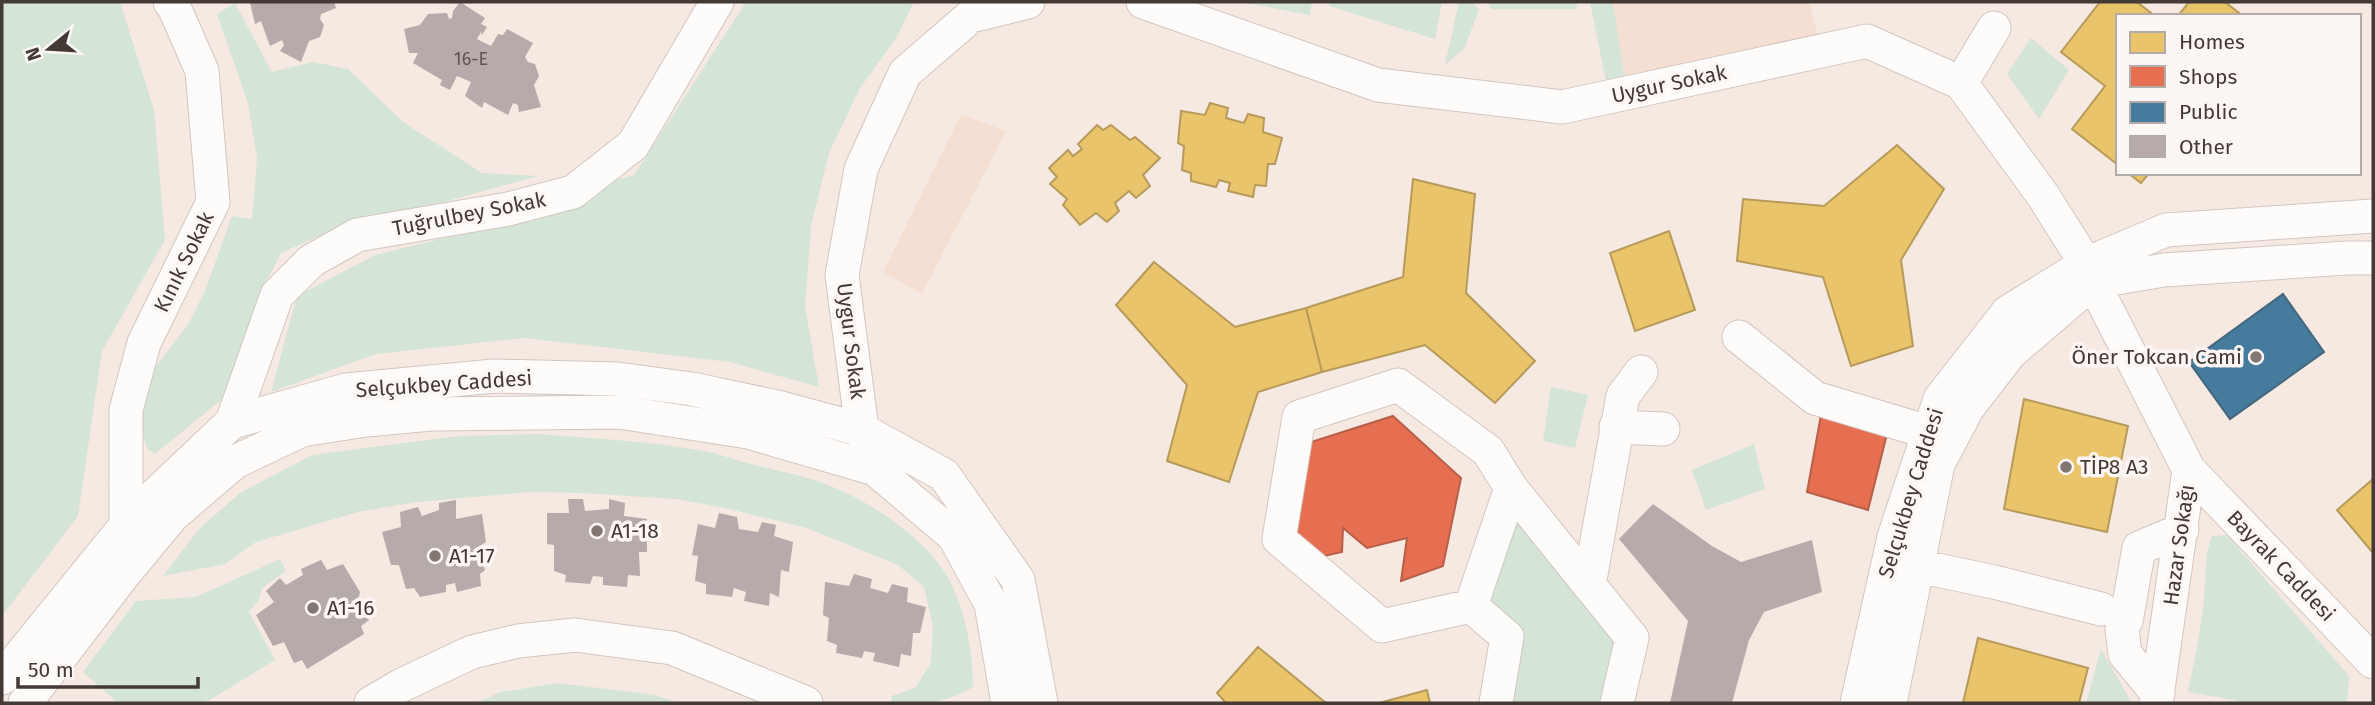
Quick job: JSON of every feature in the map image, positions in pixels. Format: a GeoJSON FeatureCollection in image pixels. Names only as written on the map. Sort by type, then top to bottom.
{"type":"FeatureCollection","features":[{"type":"Feature","properties":{"kind":"street","name":"Kınık Sokak"},"geometry":{"type":"LineString","coordinates":[[126,525],[126,410],[144,343],[213,202],[202,71],[170,2]]}},
{"type":"Feature","properties":{"kind":"street","name":"Tuğrulbey Sokak"},"geometry":{"type":"LineString","coordinates":[[232,422],[277,295],[311,261],[357,235],[508,209],[573,192],[633,145],[717,2]]}},
{"type":"Feature","properties":{"kind":"street","name":"Uygur Sokak"},"geometry":{"type":"LineString","coordinates":[[875,469],[862,430],[842,275],[861,169],[905,73],[971,16],[1028,2]]}},
{"type":"Feature","properties":{"kind":"street","name":"Uygur Sokak"},"geometry":{"type":"LineString","coordinates":[[1143,2],[1378,85],[1562,107],[1867,41],[1961,83],[2044,197],[2089,273]]}},
{"type":"Feature","properties":{"kind":"street"},"geometry":{"type":"LineString","coordinates":[[1961,83],[1994,28]]}},
{"type":"Feature","properties":{"kind":"street","name":"Selçukbey Caddesi"},"geometry":{"type":"LineString","coordinates":[[1857,703],[1894,537],[1940,435],[1967,409],[2010,353],[2089,273],[2166,230],[2363,217]]}},
{"type":"Feature","properties":{"kind":"street"},"geometry":{"type":"LineString","coordinates":[[2089,273],[2365,258],[2363,217]]}},
{"type":"Feature","properties":{"kind":"street","name":"Hazar Sokağı"},"geometry":{"type":"LineString","coordinates":[[2089,273],[2189,470],[2157,699]]}},
{"type":"Feature","properties":{"kind":"street"},"geometry":{"type":"LineString","coordinates":[[1740,337],[1815,398],[1940,435]]}},
{"type":"Feature","properties":{"kind":"street"},"geometry":{"type":"LineString","coordinates":[[1589,585],[1623,396],[1642,372]]}},
{"type":"Feature","properties":{"kind":"street","name":"Selçukbey Caddesi"},"geometry":{"type":"LineString","coordinates":[[25,703],[112,565],[126,525],[232,422],[346,390],[494,376],[618,379],[692,389],[777,407],[862,430],[944,475],[1018,580],[1041,703]]}},
{"type":"Feature","properties":{"kind":"street"},"geometry":{"type":"LineString","coordinates":[[1471,606],[1382,626],[1279,539],[1299,417],[1398,386],[1488,451],[1511,488],[1632,638],[1617,703]]}},
{"type":"Feature","properties":{"kind":"street","name":"Selçukbey Caddesi"},"geometry":{"type":"LineString","coordinates":[[2,678],[112,565],[235,462],[302,430],[366,420],[432,414],[619,412],[748,432],[875,469],[954,537],[990,604],[1008,703]]}},
{"type":"Feature","properties":{"kind":"street"},"geometry":{"type":"LineString","coordinates":[[1616,427],[1663,429]]}},
{"type":"Feature","properties":{"kind":"street","name":"Selçukbey Caddesi"},"geometry":{"type":"LineString","coordinates":[[1890,703],[1938,464],[1940,435]]}},
{"type":"Feature","properties":{"kind":"street","name":"Bayrak Caddesi"},"geometry":{"type":"LineString","coordinates":[[2189,470],[2373,662]]}},
{"type":"Feature","properties":{"kind":"street"},"geometry":{"type":"LineString","coordinates":[[1471,606],[1511,488]]}},
{"type":"Feature","properties":{"kind":"street"},"geometry":{"type":"LineString","coordinates":[[2157,699],[2125,654],[2117,620],[2139,548],[2182,530]]}},
{"type":"Feature","properties":{"kind":"street"},"geometry":{"type":"LineString","coordinates":[[1918,566],[1994,582],[2117,620]]}},
{"type":"Feature","properties":{"kind":"street"},"geometry":{"type":"LineString","coordinates":[[1471,606],[1507,637],[1496,703]]}},
{"type":"Feature","properties":{"kind":"street"},"geometry":{"type":"LineString","coordinates":[[371,703],[472,652],[518,641],[575,635],[672,648],[806,703]]}},
{"type":"Feature","properties":{"kind":"shaded area"},"geometry":{"type":"Polygon","coordinates":[[[1613,2],[1809,2],[1819,39],[1625,79],[1613,2]]]}},
{"type":"Feature","properties":{"kind":"shaded area"},"geometry":{"type":"Polygon","coordinates":[[[961,114],[1006,131],[922,294],[883,272],[961,114]]]}},
{"type":"Feature","properties":{"kind":"green space"},"geometry":{"type":"Polygon","coordinates":[[[2,2],[120,2],[154,110],[165,240],[102,351],[78,516],[2,616],[2,2]]]}},
{"type":"Feature","properties":{"kind":"green space"},"geometry":{"type":"Polygon","coordinates":[[[746,2],[914,2],[897,37],[860,88],[829,153],[811,226],[805,306],[819,387],[730,362],[525,338],[376,354],[271,392],[297,296],[375,255],[510,222],[495,211],[634,175],[746,2]]]}},
{"type":"Feature","properties":{"kind":"green space"},"geometry":{"type":"Polygon","coordinates":[[[1241,2],[1312,2],[1310,15],[1241,2]]]}},
{"type":"Feature","properties":{"kind":"green space"},"geometry":{"type":"Polygon","coordinates":[[[1330,2],[1442,2],[1435,39],[1329,6],[1330,2]]]}},
{"type":"Feature","properties":{"kind":"green space"},"geometry":{"type":"Polygon","coordinates":[[[1459,2],[1473,2],[1479,10],[1464,49],[1445,65],[1459,2]]]}},
{"type":"Feature","properties":{"kind":"green space"},"geometry":{"type":"Polygon","coordinates":[[[1488,2],[1576,2],[1577,9],[1491,9],[1488,2]]]}},
{"type":"Feature","properties":{"kind":"green space"},"geometry":{"type":"Polygon","coordinates":[[[1590,2],[1613,2],[1625,79],[1606,82],[1590,2]]]}},
{"type":"Feature","properties":{"kind":"green space"},"geometry":{"type":"Polygon","coordinates":[[[235,3],[272,72],[313,62],[348,69],[403,122],[482,173],[538,176],[447,201],[348,223],[281,253],[255,304],[232,391],[155,454],[147,448],[139,411],[148,377],[189,323],[205,291],[232,216],[252,219],[257,158],[248,103],[217,14],[235,3]]]}},
{"type":"Feature","properties":{"kind":"green space"},"geometry":{"type":"Polygon","coordinates":[[[2031,38],[2069,70],[2039,119],[2007,74],[2031,38]]]}},
{"type":"Feature","properties":{"kind":"green space"},"geometry":{"type":"Polygon","coordinates":[[[1551,387],[1588,395],[1575,448],[1543,441],[1551,387]]]}},
{"type":"Feature","properties":{"kind":"green space"},"geometry":{"type":"Polygon","coordinates":[[[539,434],[649,443],[714,453],[815,480],[859,499],[912,536],[941,566],[961,608],[968,634],[973,687],[934,702],[891,703],[892,696],[915,688],[931,663],[933,626],[924,587],[898,565],[807,528],[675,499],[530,492],[417,502],[358,512],[256,542],[225,564],[163,576],[199,529],[240,493],[312,455],[458,436],[539,434]]]}},
{"type":"Feature","properties":{"kind":"green space"},"geometry":{"type":"Polygon","coordinates":[[[1754,444],[1765,489],[1706,510],[1692,470],[1754,444]]]}},
{"type":"Feature","properties":{"kind":"green space"},"geometry":{"type":"Polygon","coordinates":[[[1511,488],[1632,638],[1617,703],[1496,703],[1507,637],[1471,606],[1511,488]]]}},
{"type":"Feature","properties":{"kind":"green space"},"geometry":{"type":"Polygon","coordinates":[[[2227,535],[2349,676],[2347,703],[2250,703],[2188,692],[2199,637],[2207,552],[2212,536],[2227,535]]]}},
{"type":"Feature","properties":{"kind":"green space"},"geometry":{"type":"Polygon","coordinates":[[[280,559],[286,571],[262,588],[259,600],[249,612],[275,660],[208,701],[197,685],[208,703],[118,703],[83,672],[136,601],[196,597],[280,559]]]}},
{"type":"Feature","properties":{"kind":"green space"},"geometry":{"type":"Polygon","coordinates":[[[2101,649],[2132,703],[2086,703],[2101,649]]]}},
{"type":"Feature","properties":{"kind":"green space"},"geometry":{"type":"Polygon","coordinates":[[[558,683],[656,695],[678,703],[476,703],[501,692],[558,683]]]}},
{"type":"Feature","properties":{"kind":"building: Homes"},"geometry":{"type":"Polygon","coordinates":[[[2100,2],[2137,2],[2152,14],[2116,14],[2116,163],[2072,129],[2105,86],[2061,52],[2100,2]]]}},
{"type":"Feature","properties":{"kind":"building: Homes"},"geometry":{"type":"Polygon","coordinates":[[[2189,2],[2225,2],[2240,14],[2180,14],[2189,2]]]}},
{"type":"Feature","properties":{"kind":"building: Homes"},"geometry":{"type":"Polygon","coordinates":[[[1210,103],[1228,108],[1226,118],[1244,123],[1248,114],[1264,118],[1263,132],[1282,138],[1275,164],[1268,164],[1266,186],[1255,185],[1253,197],[1228,191],[1230,183],[1219,180],[1216,187],[1191,181],[1191,173],[1182,170],[1184,146],[1178,143],[1181,111],[1205,115],[1210,103]]]}},
{"type":"Feature","properties":{"kind":"building: Homes"},"geometry":{"type":"Polygon","coordinates":[[[1097,125],[1103,130],[1111,125],[1130,140],[1135,137],[1160,158],[1143,175],[1150,186],[1136,198],[1129,191],[1115,203],[1119,211],[1107,222],[1096,213],[1080,225],[1063,205],[1067,199],[1050,184],[1057,177],[1049,168],[1068,150],[1073,156],[1082,149],[1078,144],[1097,125]]]}},
{"type":"Feature","properties":{"kind":"building: Homes"},"geometry":{"type":"Polygon","coordinates":[[[1897,145],[1944,189],[1901,260],[1913,346],[1851,366],[1823,277],[1737,261],[1743,199],[1824,206],[1897,145]]]}},
{"type":"Feature","properties":{"kind":"building: Homes"},"geometry":{"type":"Polygon","coordinates":[[[2131,175],[2147,175],[2141,183],[2131,175]]]}},
{"type":"Feature","properties":{"kind":"building: Homes"},"geometry":{"type":"Polygon","coordinates":[[[1413,179],[1475,194],[1466,293],[1535,361],[1495,403],[1425,345],[1322,372],[1306,308],[1403,277],[1413,179]]]}},
{"type":"Feature","properties":{"kind":"building: Homes"},"geometry":{"type":"Polygon","coordinates":[[[1669,231],[1695,310],[1635,331],[1610,253],[1669,231]]]}},
{"type":"Feature","properties":{"kind":"building: Homes"},"geometry":{"type":"Polygon","coordinates":[[[1154,262],[1235,327],[1306,308],[1322,372],[1258,392],[1229,482],[1167,461],[1187,385],[1116,305],[1154,262]]]}},
{"type":"Feature","properties":{"kind":"building: Homes","name":"TİP8 A3"},"geometry":{"type":"Polygon","coordinates":[[[2024,399],[2128,426],[2107,532],[2004,509],[2024,399]]]}},
{"type":"Feature","properties":{"kind":"building: Homes"},"geometry":{"type":"Polygon","coordinates":[[[2373,479],[2373,553],[2337,510],[2373,479]]]}},
{"type":"Feature","properties":{"kind":"building: Homes"},"geometry":{"type":"Polygon","coordinates":[[[1978,638],[2088,668],[2079,703],[1963,703],[1978,638]]]}},
{"type":"Feature","properties":{"kind":"building: Homes"},"geometry":{"type":"Polygon","coordinates":[[[1258,647],[1326,703],[1226,703],[1217,693],[1258,647]]]}},
{"type":"Feature","properties":{"kind":"building: Homes"},"geometry":{"type":"Polygon","coordinates":[[[1427,690],[1430,703],[1379,703],[1427,690]]]}},
{"type":"Feature","properties":{"kind":"building: Shops"},"geometry":{"type":"Polygon","coordinates":[[[1821,415],[1888,430],[1868,510],[1807,492],[1821,415]]]}},
{"type":"Feature","properties":{"kind":"building: Shops"},"geometry":{"type":"Polygon","coordinates":[[[1393,416],[1461,478],[1443,566],[1401,581],[1407,538],[1367,548],[1343,528],[1342,552],[1320,557],[1289,528],[1308,443],[1393,416]]]}},
{"type":"Feature","properties":{"kind":"building: Public","name":"Öner Tokcan Cami"},"geometry":{"type":"Polygon","coordinates":[[[2283,294],[2324,352],[2230,419],[2189,362],[2283,294]]]}},
{"type":"Feature","properties":{"kind":"building: Other"},"geometry":{"type":"Polygon","coordinates":[[[334,2],[336,8],[321,14],[320,19],[324,25],[320,37],[309,41],[301,62],[280,51],[284,45],[282,40],[270,46],[261,21],[255,24],[250,3],[334,2]]]}},
{"type":"Feature","properties":{"kind":"building: Other"},"geometry":{"type":"Polygon","coordinates":[[[460,2],[485,18],[481,24],[487,27],[477,39],[491,46],[498,34],[503,35],[507,29],[533,43],[525,57],[528,62],[535,64],[539,76],[534,85],[541,107],[519,112],[518,105],[513,103],[508,115],[484,102],[482,108],[465,96],[471,82],[457,76],[450,90],[440,85],[442,80],[413,63],[418,53],[409,53],[404,29],[420,25],[428,14],[447,13],[449,19],[452,18],[453,11],[460,2]]]}},
{"type":"Feature","properties":{"kind":"building: Other","name":"A1-18"},"geometry":{"type":"Polygon","coordinates":[[[568,499],[583,499],[585,511],[609,509],[609,499],[625,503],[624,516],[647,519],[647,552],[639,552],[640,576],[628,575],[627,587],[603,585],[603,577],[593,576],[590,584],[565,582],[566,575],[554,571],[554,545],[547,544],[547,513],[569,513],[568,499]]]}},
{"type":"Feature","properties":{"kind":"building: Other","name":"A1-17"},"geometry":{"type":"Polygon","coordinates":[[[456,500],[456,519],[482,514],[486,542],[478,547],[485,570],[480,574],[481,586],[457,592],[455,583],[446,585],[446,592],[420,597],[414,588],[406,589],[399,565],[391,565],[382,532],[401,527],[400,512],[418,507],[422,516],[439,510],[439,503],[456,500]]]}},
{"type":"Feature","properties":{"kind":"building: Other"},"geometry":{"type":"Polygon","coordinates":[[[1653,504],[1712,546],[1741,562],[1812,540],[1822,592],[1764,612],[1749,640],[1732,703],[1670,703],[1688,621],[1619,539],[1653,504]]]}},
{"type":"Feature","properties":{"kind":"building: Other"},"geometry":{"type":"Polygon","coordinates":[[[719,513],[737,517],[739,529],[758,532],[762,522],[776,525],[774,536],[793,542],[789,572],[781,570],[779,597],[770,593],[769,606],[744,601],[746,592],[734,588],[732,597],[706,594],[706,584],[695,581],[698,556],[692,555],[698,524],[715,528],[719,513]]]}},
{"type":"Feature","properties":{"kind":"building: Other","name":"A1-16"},"geometry":{"type":"Polygon","coordinates":[[[321,560],[327,570],[343,564],[360,592],[358,601],[369,620],[361,626],[364,634],[307,669],[302,660],[294,663],[284,642],[273,646],[256,615],[274,602],[266,591],[280,578],[286,585],[303,575],[301,569],[321,560]]]}},
{"type":"Feature","properties":{"kind":"building: Other"},"geometry":{"type":"Polygon","coordinates":[[[854,574],[872,579],[870,588],[888,593],[892,584],[908,588],[907,602],[926,607],[920,633],[913,633],[911,656],[901,654],[899,667],[873,661],[875,653],[864,651],[862,658],[836,653],[837,645],[827,641],[829,618],[823,615],[825,582],[849,586],[854,574]]]}},
{"type":"Feature","properties":{"kind":"place","name":"Öner Tokcan Cami"},"geometry":{"type":"Point","coordinates":[2256,357]}},
{"type":"Feature","properties":{"kind":"place","name":"TİP8 A3"},"geometry":{"type":"Point","coordinates":[2066,467]}},
{"type":"Feature","properties":{"kind":"place","name":"A1-18"},"geometry":{"type":"Point","coordinates":[597,531]}},
{"type":"Feature","properties":{"kind":"place","name":"A1-17"},"geometry":{"type":"Point","coordinates":[435,556]}},
{"type":"Feature","properties":{"kind":"place","name":"A1-16"},"geometry":{"type":"Point","coordinates":[313,608]}}]}
